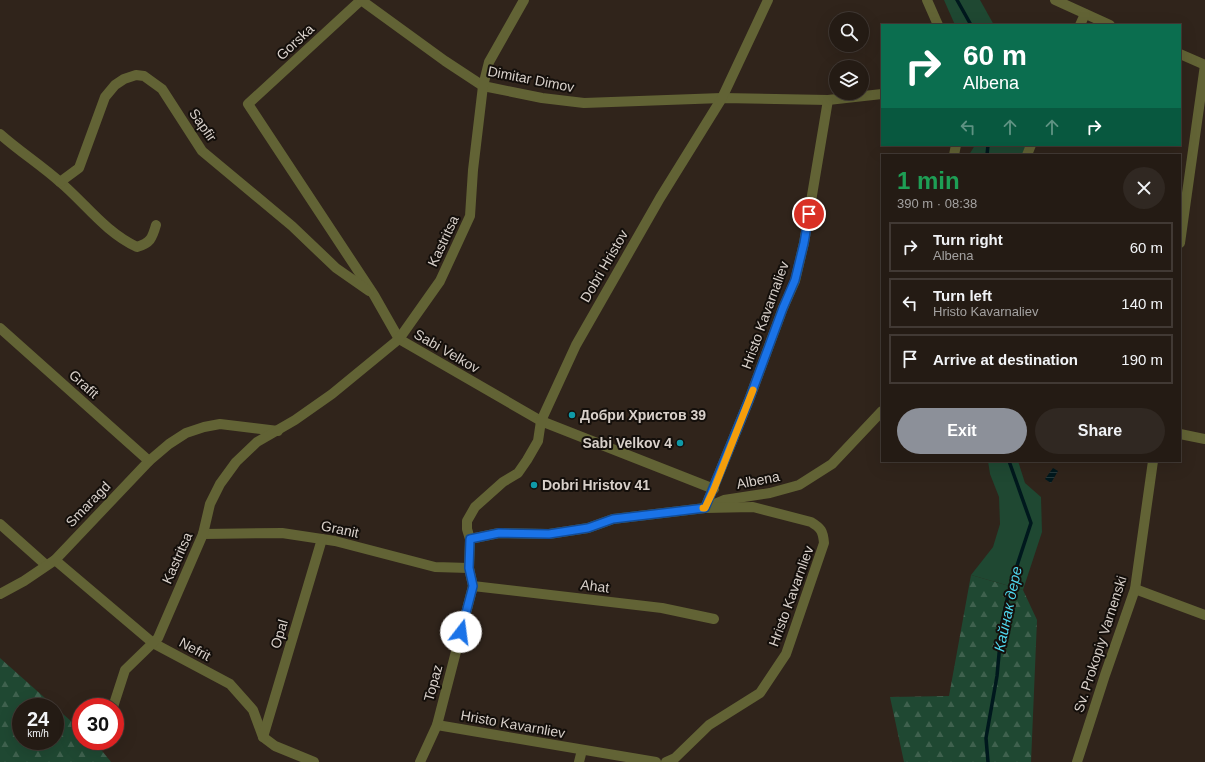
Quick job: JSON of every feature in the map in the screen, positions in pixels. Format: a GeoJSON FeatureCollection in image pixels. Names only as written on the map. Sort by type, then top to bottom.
{"type":"FeatureCollection","features":[{"type":"Feature","properties":{"kind":"street","name":"Dimitar Dimov"},"geometry":{"type":"LineString","coordinates":[[361,0],[445,61],[483,86],[542,98],[584,103],[722,98],[828,100],[881,94]]}},
{"type":"Feature","properties":{"kind":"street","name":"Gorska"},"geometry":{"type":"LineString","coordinates":[[248,104],[361,0]]}},
{"type":"Feature","properties":{"kind":"street","name":"Kastritsa"},"geometry":{"type":"LineString","coordinates":[[116,698],[125,670],[158,638],[203,534],[210,504],[220,484],[232,468],[257,442],[278,431],[332,394],[399,339],[440,281],[470,216],[483,86],[489,62],[524,0]]}},
{"type":"Feature","properties":{"kind":"street","name":"Dobri Hristov"},"geometry":{"type":"LineString","coordinates":[[470,539],[467,529],[467,521],[475,507],[503,482],[518,472],[538,441],[540,421],[576,345],[660,198],[722,98],[768,0]]}},
{"type":"Feature","properties":{"kind":"street"},"geometry":{"type":"LineString","coordinates":[[927,0],[938,24]]}},
{"type":"Feature","properties":{"kind":"street"},"geometry":{"type":"LineString","coordinates":[[1055,0],[1108,24]]}},
{"type":"Feature","properties":{"kind":"street"},"geometry":{"type":"LineString","coordinates":[[1080,24],[1085,14]]}},
{"type":"Feature","properties":{"kind":"street"},"geometry":{"type":"LineString","coordinates":[[1181,54],[1205,65],[1181,236]]}},
{"type":"Feature","properties":{"kind":"street","name":"Sapfir"},"geometry":{"type":"LineString","coordinates":[[60,182],[79,168],[105,97],[115,85],[124,79],[136,75],[144,76],[162,89],[202,151],[292,226],[336,268],[374,295]]}},
{"type":"Feature","properties":{"kind":"street","name":"Hristo Kavarnaliev"},"geometry":{"type":"LineString","coordinates":[[705,508],[714,489],[795,280],[804,243],[828,100]]}},
{"type":"Feature","properties":{"kind":"street","name":"Sabi Velkov"},"geometry":{"type":"LineString","coordinates":[[248,104],[374,295],[399,339],[540,421],[714,489]]}},
{"type":"Feature","properties":{"kind":"street"},"geometry":{"type":"LineString","coordinates":[[0,134],[60,182],[96,218],[122,240],[136,247],[144,245],[152,238],[156,225]]}},
{"type":"Feature","properties":{"kind":"street","name":"Grafit"},"geometry":{"type":"LineString","coordinates":[[0,328],[149,461]]}},
{"type":"Feature","properties":{"kind":"street","name":"Albena"},"geometry":{"type":"LineString","coordinates":[[470,539],[499,533],[549,534],[588,528],[613,519],[705,508],[724,500],[770,493],[799,485],[832,464],[881,413]]}},
{"type":"Feature","properties":{"kind":"street","name":"Smaragd"},"geometry":{"type":"LineString","coordinates":[[0,594],[24,581],[50,563],[149,461],[169,444],[186,433],[220,424],[278,431]]}},
{"type":"Feature","properties":{"kind":"street"},"geometry":{"type":"LineString","coordinates":[[1181,434],[1205,439]]}},
{"type":"Feature","properties":{"kind":"street","name":"Sv. Prokopiy Varnenski"},"geometry":{"type":"LineString","coordinates":[[1078,762],[1100,690],[1135,590],[1153,462]]}},
{"type":"Feature","properties":{"kind":"street","name":"Hristo Kavarnliev"},"geometry":{"type":"LineString","coordinates":[[666,762],[675,758],[708,725],[760,693],[786,654],[824,543],[823,533],[818,526],[810,522],[753,507],[705,508]]}},
{"type":"Feature","properties":{"kind":"street","name":"Nefrit"},"geometry":{"type":"LineString","coordinates":[[0,524],[153,642],[230,684],[253,710],[263,737]]}},
{"type":"Feature","properties":{"kind":"street","name":"Granit"},"geometry":{"type":"LineString","coordinates":[[203,534],[282,533],[322,539],[435,567],[469,568]]}},
{"type":"Feature","properties":{"kind":"street","name":"Opal"},"geometry":{"type":"LineString","coordinates":[[263,737],[322,539]]}},
{"type":"Feature","properties":{"kind":"street","name":"Topaz"},"geometry":{"type":"LineString","coordinates":[[420,762],[437,724],[473,586],[469,568],[470,539]]}},
{"type":"Feature","properties":{"kind":"street","name":"Ahat"},"geometry":{"type":"LineString","coordinates":[[473,586],[662,608],[714,620]]}},
{"type":"Feature","properties":{"kind":"street"},"geometry":{"type":"LineString","coordinates":[[1135,590],[1205,615]]}},
{"type":"Feature","properties":{"kind":"street","name":"Hristo Kavarnliev"},"geometry":{"type":"LineString","coordinates":[[437,724],[656,762]]}},
{"type":"Feature","properties":{"kind":"street"},"geometry":{"type":"LineString","coordinates":[[263,737],[275,746],[314,762]]}},
{"type":"Feature","properties":{"kind":"street"},"geometry":{"type":"LineString","coordinates":[[579,762],[582,750]]}},
{"type":"Feature","properties":{"kind":"green space"},"geometry":{"type":"Polygon","coordinates":[[[944,0],[980,0],[993,24],[955,24],[944,0]]]}},
{"type":"Feature","properties":{"kind":"green space"},"geometry":{"type":"Polygon","coordinates":[[[974,146],[1027,146],[1023,154],[970,154],[974,146]]]}},
{"type":"Feature","properties":{"kind":"green space"},"geometry":{"type":"Polygon","coordinates":[[[988,462],[1018,462],[1025,483],[1041,497],[1042,532],[1023,590],[971,575],[993,547],[1000,524],[999,497],[990,474],[988,462]]]}},
{"type":"Feature","properties":{"kind":"green space"},"geometry":{"type":"Polygon","coordinates":[[[971,575],[1023,590],[1037,620],[1031,762],[904,762],[890,697],[949,696],[971,575]]]}},
{"type":"Feature","properties":{"kind":"green space"},"geometry":{"type":"Polygon","coordinates":[[[0,658],[45,698],[12,698],[12,750],[64,750],[64,715],[72,722],[72,750],[101,750],[111,762],[0,762],[0,658]]]}},
{"type":"Feature","properties":{"kind":"water"},"geometry":{"type":"Polygon","coordinates":[[[1053,468],[1058,471],[1051,483],[1045,479],[1053,468]]]}},
{"type":"Feature","properties":{"kind":"waterway","name":"Кайнак дере"},"geometry":{"type":"LineString","coordinates":[[957,0],[970,24]]}},
{"type":"Feature","properties":{"kind":"waterway","name":"Кайнак дере"},"geometry":{"type":"LineString","coordinates":[[987,154],[988,146]]}},
{"type":"Feature","properties":{"kind":"waterway","name":"Кайнак дере"},"geometry":{"type":"LineString","coordinates":[[988,762],[986,738],[997,676],[1002,622],[1010,587],[1031,523],[1009,462]]}},
{"type":"Feature","properties":{"kind":"slow traffic"},"geometry":{"type":"LineString","coordinates":[[703,508],[705,508],[714,489],[753,390]]}},
{"type":"Feature","properties":{"kind":"place","name":"Добри Христов 39"},"geometry":{"type":"Point","coordinates":[572,415]}},
{"type":"Feature","properties":{"kind":"place","name":"Sabi Velkov 4"},"geometry":{"type":"Point","coordinates":[680,443]}},
{"type":"Feature","properties":{"kind":"place","name":"Dobri Hristov 41"},"geometry":{"type":"Point","coordinates":[534,485]}},
{"type":"Feature","properties":{"kind":"route"},"geometry":{"type":"LineString","coordinates":[[461,632],[473,586],[469,568],[470,539],[499,533],[549,534],[588,528],[613,519],[705,508],[714,489],[795,280],[809,214]]}}]}
